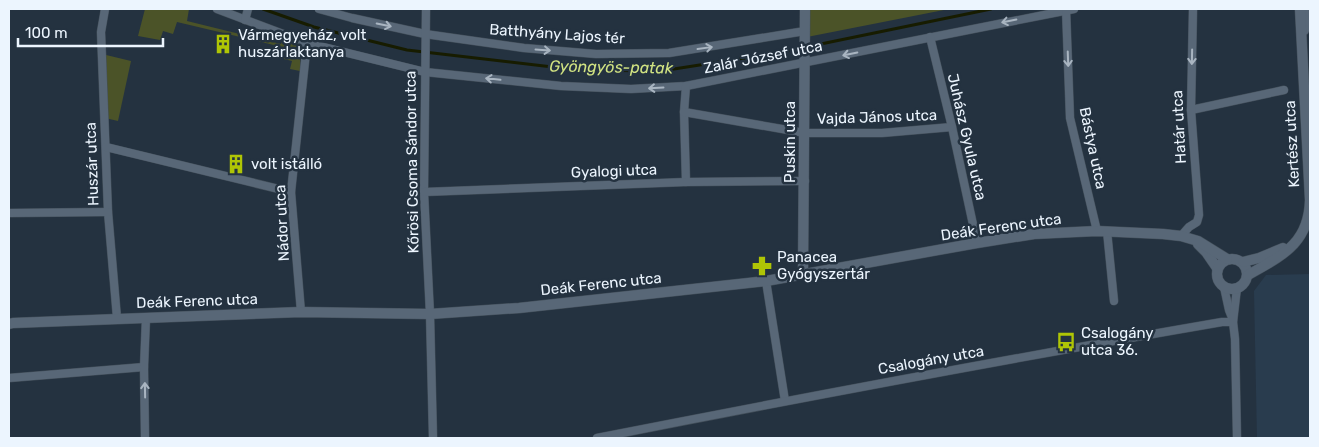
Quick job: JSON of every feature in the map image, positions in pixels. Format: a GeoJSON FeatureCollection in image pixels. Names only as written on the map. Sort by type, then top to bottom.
{"type":"FeatureCollection","features":[{"type":"Feature","properties":{"kind":"street","name":"Huszár utca"},"geometry":{"type":"LineString","coordinates":[[105,9],[100,32],[108,212],[117,318]]}},
{"type":"Feature","properties":{"kind":"street","name":"Zalár József utca"},"geometry":{"type":"LineString","coordinates":[[217,9],[307,43],[425,69],[561,86],[631,89],[686,86],[1069,9]]}},
{"type":"Feature","properties":{"kind":"street"},"geometry":{"type":"LineString","coordinates":[[245,20],[248,9]]}},
{"type":"Feature","properties":{"kind":"street","name":"Batthyány Lajos tér"},"geometry":{"type":"LineString","coordinates":[[319,9],[425,36],[524,48],[596,54],[669,53],[805,33]]}},
{"type":"Feature","properties":{"kind":"street","name":"Kőrösi Csoma Sándor utca"},"geometry":{"type":"LineString","coordinates":[[426,9],[424,192],[430,314],[433,438]]}},
{"type":"Feature","properties":{"kind":"street","name":"Puskin utca"},"geometry":{"type":"LineString","coordinates":[[803,274],[805,9]]}},
{"type":"Feature","properties":{"kind":"street","name":"Bástya utca"},"geometry":{"type":"LineString","coordinates":[[1069,9],[1070,118],[1102,231],[1114,301]]}},
{"type":"Feature","properties":{"kind":"street","name":"Határ utca"},"geometry":{"type":"LineString","coordinates":[[1186,238],[1188,227],[1196,222],[1199,215],[1190,110],[1193,9]]}},
{"type":"Feature","properties":{"kind":"street","name":"Kertész utca"},"geometry":{"type":"LineString","coordinates":[[1248,275],[1284,254],[1295,242],[1309,216],[1300,9]]}},
{"type":"Feature","properties":{"kind":"street"},"geometry":{"type":"LineString","coordinates":[[1302,41],[1310,11]]}},
{"type":"Feature","properties":{"kind":"street","name":"Juhász Gyula utca"},"geometry":{"type":"LineString","coordinates":[[930,37],[977,243]]}},
{"type":"Feature","properties":{"kind":"street","name":"Nádor utca"},"geometry":{"type":"LineString","coordinates":[[302,312],[291,192],[307,43]]}},
{"type":"Feature","properties":{"kind":"street"},"geometry":{"type":"LineString","coordinates":[[686,86],[684,112],[686,182]]}},
{"type":"Feature","properties":{"kind":"street"},"geometry":{"type":"LineString","coordinates":[[1190,110],[1284,90]]}},
{"type":"Feature","properties":{"kind":"street","name":"Vajda János utca"},"geometry":{"type":"LineString","coordinates":[[684,112],[804,133],[882,133],[952,127]]}},
{"type":"Feature","properties":{"kind":"street"},"geometry":{"type":"LineString","coordinates":[[106,147],[291,192]]}},
{"type":"Feature","properties":{"kind":"street","name":"Gyalogi utca"},"geometry":{"type":"LineString","coordinates":[[424,192],[686,182],[805,181]]}},
{"type":"Feature","properties":{"kind":"street"},"geometry":{"type":"LineString","coordinates":[[9,213],[108,212]]}},
{"type":"Feature","properties":{"kind":"street","name":"Deák Ferenc utca"},"geometry":{"type":"LineString","coordinates":[[9,324],[117,318],[302,312],[430,314],[518,308],[766,282],[1034,234],[1102,231],[1186,238]]}},
{"type":"Feature","properties":{"kind":"street"},"geometry":{"type":"LineString","coordinates":[[1186,238],[1206,245],[1228,259]]}},
{"type":"Feature","properties":{"kind":"street"},"geometry":{"type":"LineString","coordinates":[[1186,238],[1206,252],[1217,268]]}},
{"type":"Feature","properties":{"kind":"street"},"geometry":{"type":"LineString","coordinates":[[1242,262],[1277,252],[1295,242]]}},
{"type":"Feature","properties":{"kind":"street"},"geometry":{"type":"LineString","coordinates":[[1224,287],[1237,288],[1244,283],[1248,275],[1242,262],[1237,259],[1223,261],[1217,268],[1216,274],[1217,279],[1224,287],[1233,322],[1237,438]]}},
{"type":"Feature","properties":{"kind":"street"},"geometry":{"type":"LineString","coordinates":[[766,282],[785,401]]}},
{"type":"Feature","properties":{"kind":"street"},"geometry":{"type":"LineString","coordinates":[[1233,322],[1237,288]]}},
{"type":"Feature","properties":{"kind":"street"},"geometry":{"type":"LineString","coordinates":[[145,438],[144,367],[146,318]]}},
{"type":"Feature","properties":{"kind":"street","name":"Csalogány utca"},"geometry":{"type":"LineString","coordinates":[[597,438],[1104,342],[1222,322],[1233,322]]}},
{"type":"Feature","properties":{"kind":"street"},"geometry":{"type":"LineString","coordinates":[[9,378],[144,367]]}},
{"type":"Feature","properties":{"kind":"shaded area"},"geometry":{"type":"Polygon","coordinates":[[[1310,274],[1310,438],[1257,438],[1254,291],[1266,275],[1310,274]]]}},
{"type":"Feature","properties":{"kind":"green space"},"geometry":{"type":"Polygon","coordinates":[[[145,9],[189,9],[187,21],[281,44],[284,37],[290,40],[299,51],[300,71],[290,69],[292,61],[284,59],[286,48],[177,22],[173,34],[163,31],[160,40],[138,36],[145,9]]]}},
{"type":"Feature","properties":{"kind":"green space"},"geometry":{"type":"Polygon","coordinates":[[[808,9],[949,9],[807,37],[808,9]]]}},
{"type":"Feature","properties":{"kind":"green space"},"geometry":{"type":"Polygon","coordinates":[[[102,54],[131,61],[118,121],[105,118],[102,54]]]}},
{"type":"Feature","properties":{"kind":"waterway","name":"Gyöngyös-patak"},"geometry":{"type":"LineString","coordinates":[[263,9],[314,27],[407,50],[578,70],[661,71],[777,53],[991,9]]}},
{"type":"Feature","properties":{"kind":"place","name":"Vármegyeház, volt huszárlaktanya"},"geometry":{"type":"Point","coordinates":[223,44]}},
{"type":"Feature","properties":{"kind":"place","name":"volt istálló"},"geometry":{"type":"Point","coordinates":[236,164]}},
{"type":"Feature","properties":{"kind":"place","name":"Panacea Gyógyszertár"},"geometry":{"type":"Point","coordinates":[762,266]}},
{"type":"Feature","properties":{"kind":"place","name":"Csalogány utca 36."},"geometry":{"type":"Point","coordinates":[1066,342]}}]}
